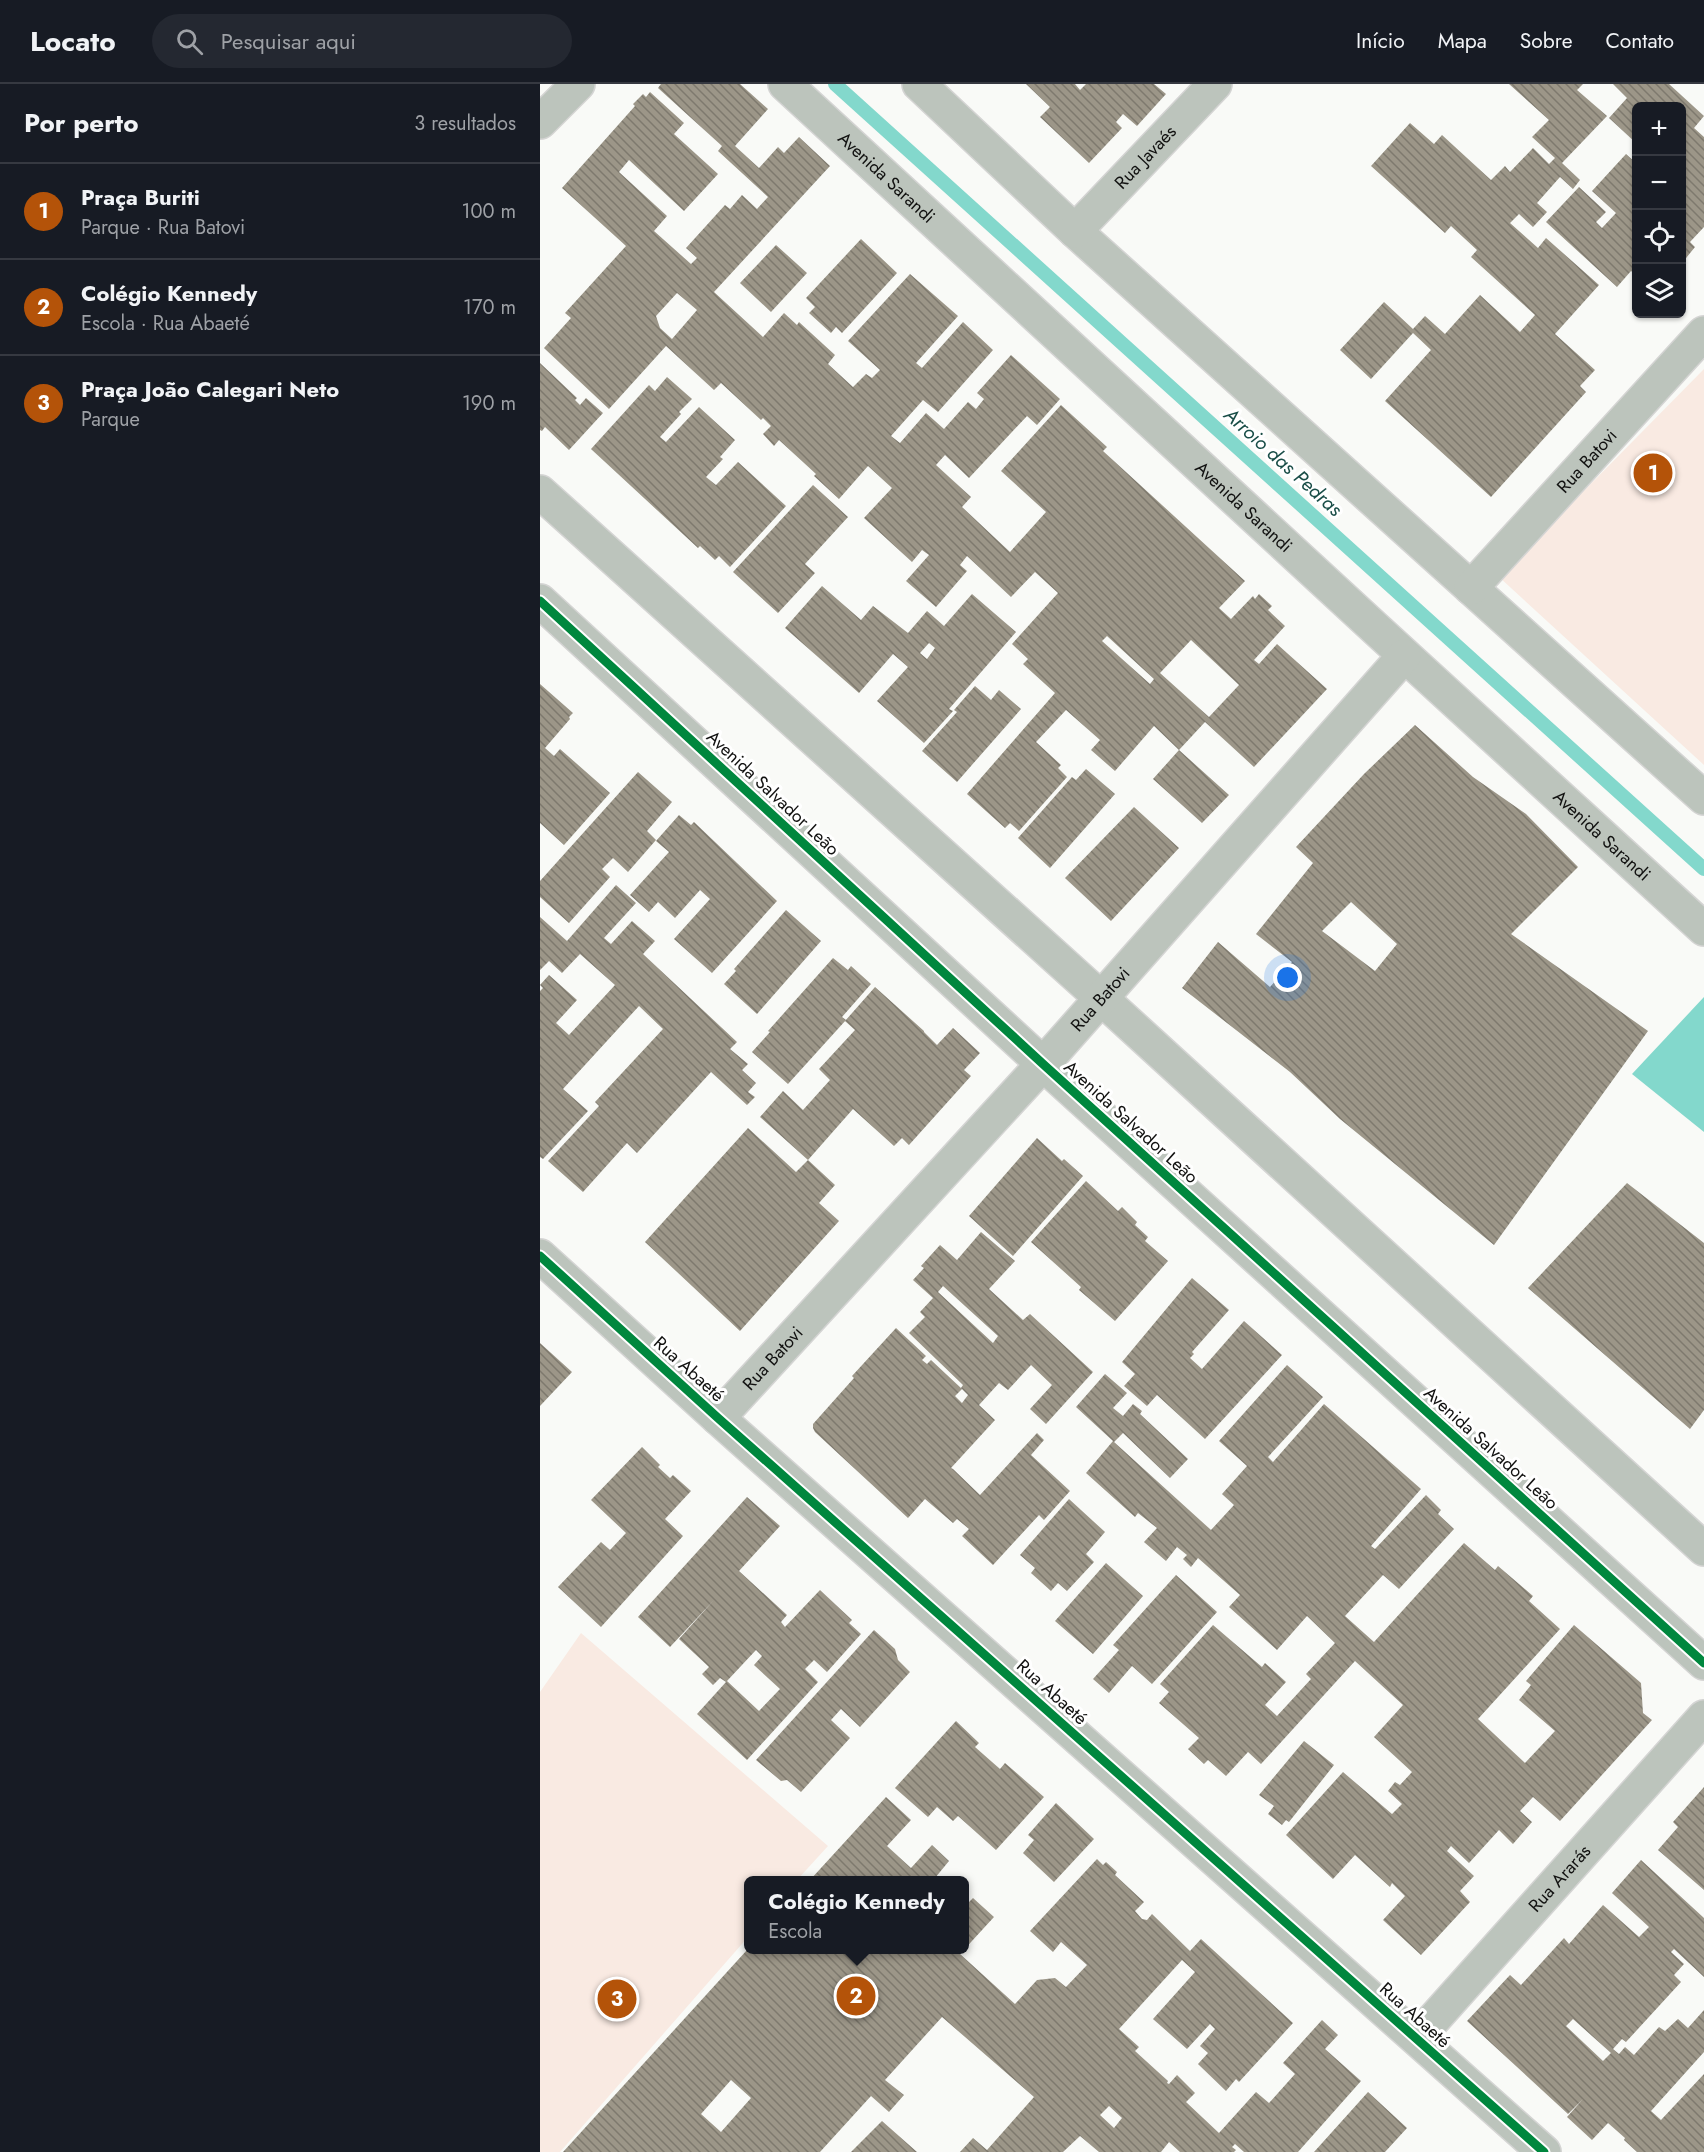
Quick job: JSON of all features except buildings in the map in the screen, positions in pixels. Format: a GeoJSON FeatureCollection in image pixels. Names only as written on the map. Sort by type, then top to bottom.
{"type":"FeatureCollection","features":[{"type":"Feature","properties":{"kind":"street"},"geometry":{"type":"LineString","coordinates":[[540,122],[578,84]]}},
{"type":"Feature","properties":{"kind":"street","name":"Avenida Sarandi"},"geometry":{"type":"LineString","coordinates":[[785,84],[1404,656],[1704,929]]}},
{"type":"Feature","properties":{"kind":"street"},"geometry":{"type":"LineString","coordinates":[[919,84],[1075,231],[1704,798]]}},
{"type":"Feature","properties":{"kind":"street","name":"Rua Javaés"},"geometry":{"type":"LineString","coordinates":[[1075,231],[1215,84]]}},
{"type":"Feature","properties":{"kind":"street","name":"Rua Batovi"},"geometry":{"type":"LineString","coordinates":[[1471,588],[1704,333]]}},
{"type":"Feature","properties":{"kind":"street"},"geometry":{"type":"LineString","coordinates":[[540,492],[1101,998],[1704,1549]]}},
{"type":"Feature","properties":{"kind":"street","name":"Avenida Salvador Leão"},"geometry":{"type":"LineString","coordinates":[[540,601],[1043,1064],[1704,1663]]}},
{"type":"Feature","properties":{"kind":"street","name":"Rua Batovi"},"geometry":{"type":"LineString","coordinates":[[718,1418],[1043,1064],[1404,656]]}},
{"type":"Feature","properties":{"kind":"street","name":"Rua Abaeté"},"geometry":{"type":"LineString","coordinates":[[540,1256],[718,1418],[1544,2152]]}},
{"type":"Feature","properties":{"kind":"street","name":"Rua Ararás"},"geometry":{"type":"LineString","coordinates":[[1417,2038],[1704,1717]]}},
{"type":"Feature","properties":{"kind":"shaded area"},"geometry":{"type":"Polygon","coordinates":[[[1704,369],[1704,765],[1499,577],[1704,369]]]}},
{"type":"Feature","properties":{"kind":"shaded area"},"geometry":{"type":"Polygon","coordinates":[[[581,1633],[828,1846],[801,1876],[744,1876],[744,1942],[560,2152],[540,2152],[540,1692],[581,1633]]]}},
{"type":"Feature","properties":{"kind":"water"},"geometry":{"type":"Polygon","coordinates":[[[1704,997],[1704,1132],[1632,1074],[1704,997]]]}},
{"type":"Feature","properties":{"kind":"waterway","name":"Arroio das Pedras"},"geometry":{"type":"LineString","coordinates":[[835,84],[1704,869]]}},
{"type":"Feature","properties":{"kind":"cycle path"},"geometry":{"type":"LineString","coordinates":[[540,601],[1043,1064],[1704,1663]]}},
{"type":"Feature","properties":{"kind":"cycle path"},"geometry":{"type":"LineString","coordinates":[[540,1256],[718,1418],[1544,2152]]}},
{"type":"Feature","properties":{"kind":"place","name":"Praça Buriti"},"geometry":{"type":"Point","coordinates":[1653,473]}},
{"type":"Feature","properties":{"kind":"place","name":"Colégio Kennedy"},"geometry":{"type":"Point","coordinates":[856,1996]}},
{"type":"Feature","properties":{"kind":"place","name":"Praça João Calegari Neto"},"geometry":{"type":"Point","coordinates":[617,1999]}}]}
